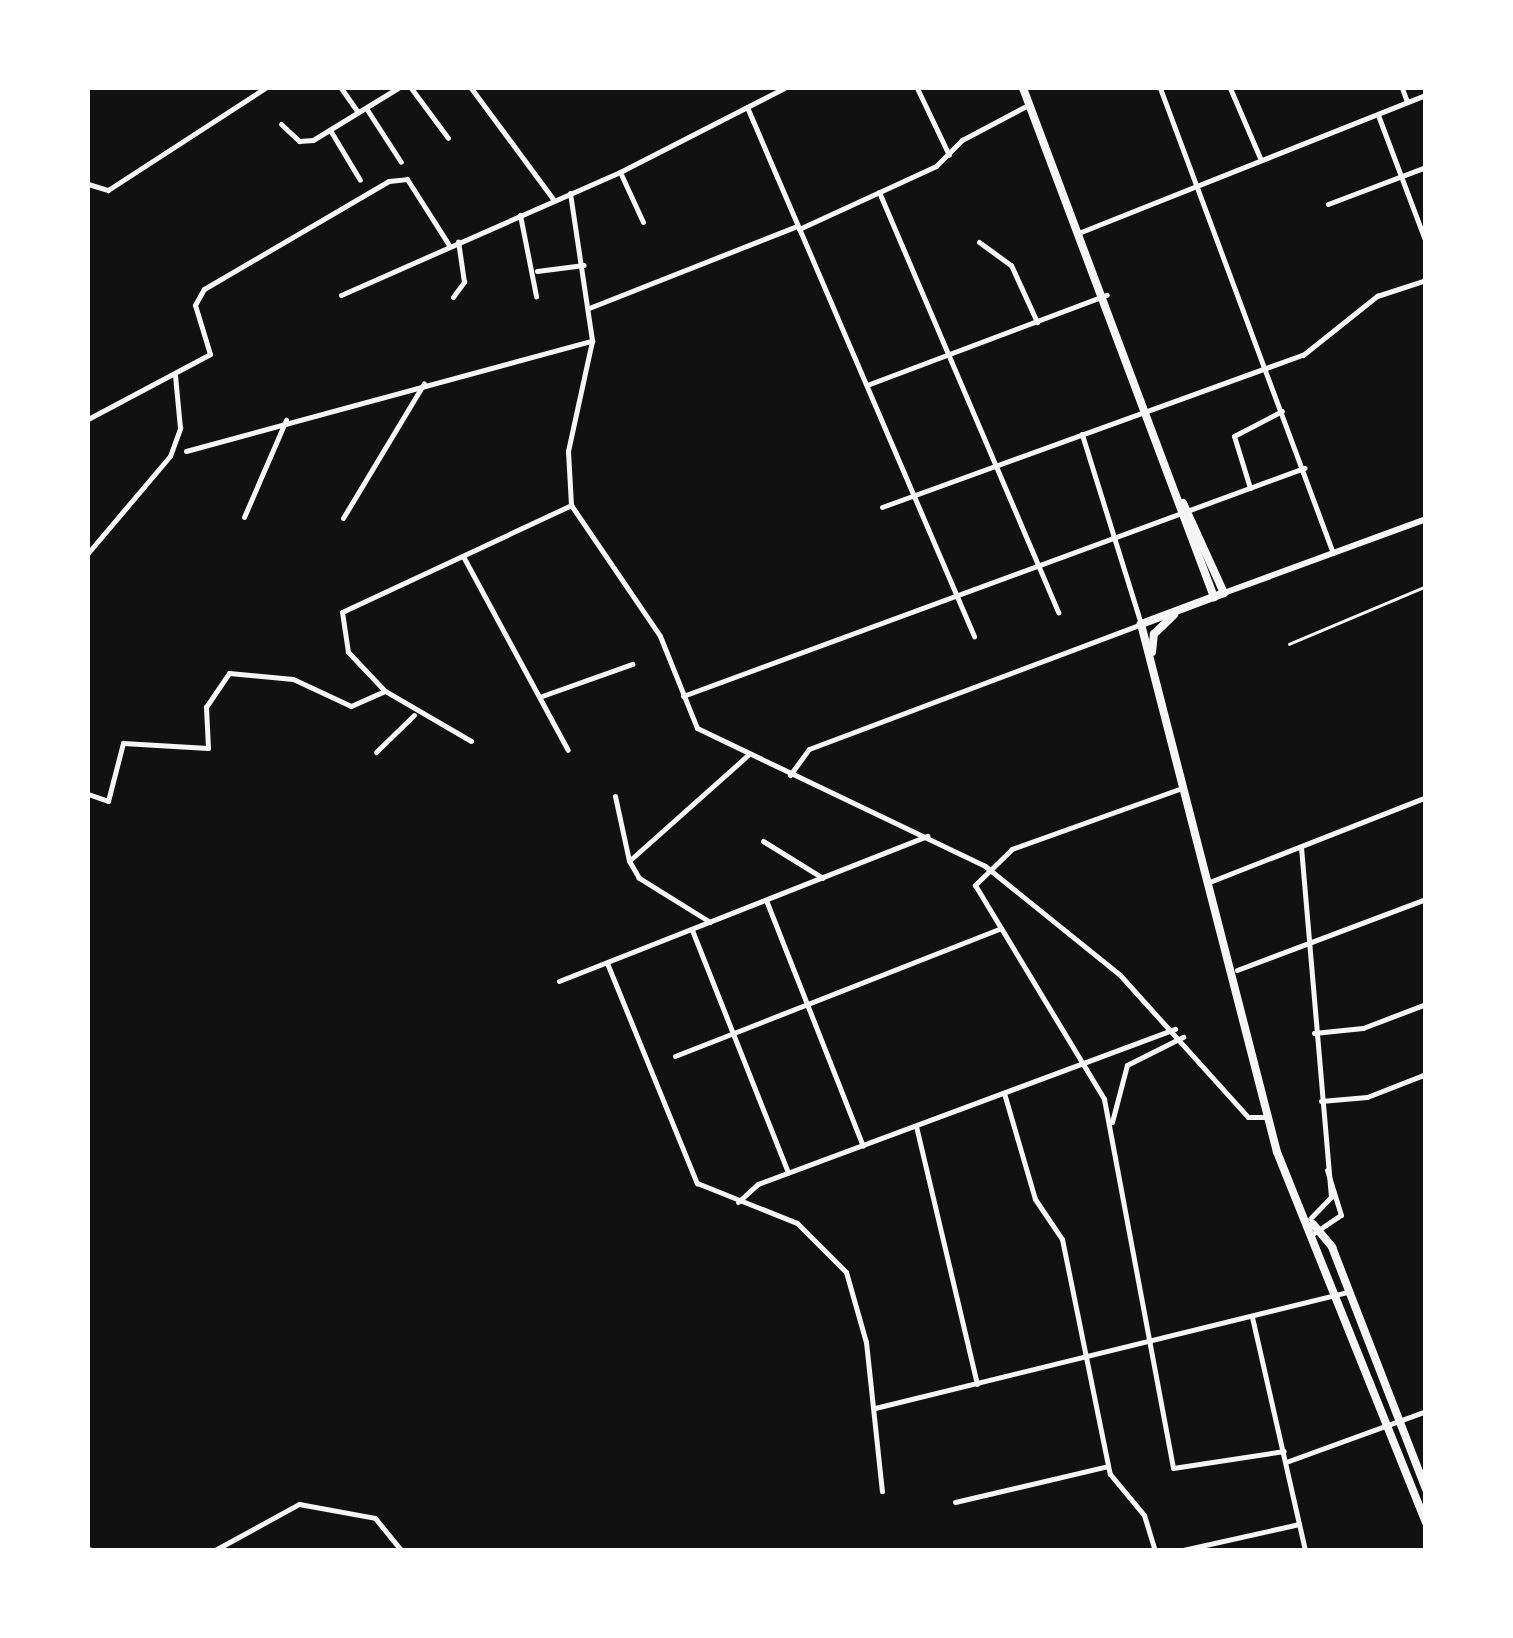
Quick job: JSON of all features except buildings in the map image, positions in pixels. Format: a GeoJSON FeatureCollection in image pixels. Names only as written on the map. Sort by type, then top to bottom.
{"type":"FeatureCollection","features":[{"type":"Feature","properties":{"kind":"main road"},"geometry":{"type":"LineString","coordinates":[[1022,88],[1107,295],[1219,595]]}},
{"type":"Feature","properties":{"kind":"main road"},"geometry":{"type":"LineString","coordinates":[[1426,518],[1141,624],[1237,970],[1269,1117],[1315,1226],[1338,1296],[1426,1522]]}},
{"type":"Feature","properties":{"kind":"main road"},"geometry":{"type":"LineString","coordinates":[[1152,666],[1154,634],[1181,609]]}},
{"type":"Feature","properties":{"kind":"main road"},"geometry":{"type":"LineString","coordinates":[[1315,1226],[1349,1291],[1426,1489]]}},
{"type":"Feature","properties":{"kind":"street"},"geometry":{"type":"LineString","coordinates":[[88,184],[108,190],[265,88]]}},
{"type":"Feature","properties":{"kind":"street"},"geometry":{"type":"LineString","coordinates":[[341,88],[358,112]]}},
{"type":"Feature","properties":{"kind":"street"},"geometry":{"type":"LineString","coordinates":[[282,124],[299,142],[330,130],[398,88]]}},
{"type":"Feature","properties":{"kind":"street"},"geometry":{"type":"LineString","coordinates":[[411,88],[448,138]]}},
{"type":"Feature","properties":{"kind":"street"},"geometry":{"type":"LineString","coordinates":[[471,88],[553,199]]}},
{"type":"Feature","properties":{"kind":"street"},"geometry":{"type":"LineString","coordinates":[[340,295],[620,172],[784,88]]}},
{"type":"Feature","properties":{"kind":"street"},"geometry":{"type":"LineString","coordinates":[[917,88],[949,155]]}},
{"type":"Feature","properties":{"kind":"street"},"geometry":{"type":"LineString","coordinates":[[1160,88],[1304,468],[1332,553]]}},
{"type":"Feature","properties":{"kind":"street"},"geometry":{"type":"LineString","coordinates":[[1230,88],[1260,160]]}},
{"type":"Feature","properties":{"kind":"street"},"geometry":{"type":"LineString","coordinates":[[1402,88],[1407,102]]}},
{"type":"Feature","properties":{"kind":"street"},"geometry":{"type":"LineString","coordinates":[[1081,232],[1426,95]]}},
{"type":"Feature","properties":{"kind":"street"},"geometry":{"type":"LineString","coordinates":[[589,308],[879,192],[949,155],[1030,104]]}},
{"type":"Feature","properties":{"kind":"street"},"geometry":{"type":"LineString","coordinates":[[747,107],[974,636]]}},
{"type":"Feature","properties":{"kind":"street"},"geometry":{"type":"LineString","coordinates":[[366,108],[401,162]]}},
{"type":"Feature","properties":{"kind":"street"},"geometry":{"type":"LineString","coordinates":[[1377,114],[1425,240]]}},
{"type":"Feature","properties":{"kind":"street"},"geometry":{"type":"LineString","coordinates":[[330,130],[360,180]]}},
{"type":"Feature","properties":{"kind":"street"},"geometry":{"type":"LineString","coordinates":[[1328,204],[1426,167]]}},
{"type":"Feature","properties":{"kind":"street"},"geometry":{"type":"LineString","coordinates":[[620,172],[644,222]]}},
{"type":"Feature","properties":{"kind":"street"},"geometry":{"type":"LineString","coordinates":[[88,419],[174,375],[212,350],[195,305],[204,290],[389,181],[407,179],[449,245]]}},
{"type":"Feature","properties":{"kind":"street"},"geometry":{"type":"LineString","coordinates":[[879,192],[1058,612]]}},
{"type":"Feature","properties":{"kind":"street"},"geometry":{"type":"LineString","coordinates":[[570,193],[584,265],[592,341],[566,463],[571,505],[660,636],[682,696],[700,730],[985,866],[1175,1029],[1246,1115],[1269,1117]]}},
{"type":"Feature","properties":{"kind":"street"},"geometry":{"type":"LineString","coordinates":[[520,215],[537,271],[536,296]]}},
{"type":"Feature","properties":{"kind":"street"},"geometry":{"type":"LineString","coordinates":[[453,296],[464,282],[458,242]]}},
{"type":"Feature","properties":{"kind":"street"},"geometry":{"type":"LineString","coordinates":[[979,242],[1013,268],[1037,322]]}},
{"type":"Feature","properties":{"kind":"street"},"geometry":{"type":"LineString","coordinates":[[537,271],[584,265]]}},
{"type":"Feature","properties":{"kind":"street"},"geometry":{"type":"LineString","coordinates":[[882,507],[1303,355],[1377,296],[1426,280]]}},
{"type":"Feature","properties":{"kind":"street"},"geometry":{"type":"LineString","coordinates":[[866,385],[1107,295]]}},
{"type":"Feature","properties":{"kind":"street"},"geometry":{"type":"LineString","coordinates":[[186,450],[286,420],[592,341]]}},
{"type":"Feature","properties":{"kind":"street"},"geometry":{"type":"LineString","coordinates":[[88,553],[170,456],[180,428],[174,375]]}},
{"type":"Feature","properties":{"kind":"street"},"geometry":{"type":"LineString","coordinates":[[343,518],[424,383]]}},
{"type":"Feature","properties":{"kind":"street"},"geometry":{"type":"LineString","coordinates":[[1250,488],[1234,436],[1282,411]]}},
{"type":"Feature","properties":{"kind":"street"},"geometry":{"type":"LineString","coordinates":[[244,516],[286,420]]}},
{"type":"Feature","properties":{"kind":"street"},"geometry":{"type":"LineString","coordinates":[[790,774],[809,750],[1141,624],[1082,434]]}},
{"type":"Feature","properties":{"kind":"street"},"geometry":{"type":"LineString","coordinates":[[682,696],[1304,468]]}},
{"type":"Feature","properties":{"kind":"street"},"geometry":{"type":"LineString","coordinates":[[471,741],[414,716],[385,690],[348,652],[342,612],[360,596],[464,558],[571,505]]}},
{"type":"Feature","properties":{"kind":"street"},"geometry":{"type":"LineString","coordinates":[[464,558],[568,750]]}},
{"type":"Feature","properties":{"kind":"street"},"geometry":{"type":"LineString","coordinates":[[542,696],[632,664]]}},
{"type":"Feature","properties":{"kind":"street"},"geometry":{"type":"LineString","coordinates":[[88,794],[108,801],[123,743],[208,748],[206,707],[222,678],[261,676],[351,706],[385,690]]}},
{"type":"Feature","properties":{"kind":"street"},"geometry":{"type":"LineString","coordinates":[[376,752],[414,716]]}},
{"type":"Feature","properties":{"kind":"street"},"geometry":{"type":"LineString","coordinates":[[629,861],[748,755]]}},
{"type":"Feature","properties":{"kind":"street"},"geometry":{"type":"LineString","coordinates":[[1185,787],[985,866],[974,885],[1087,1062],[1111,1125],[1178,1474],[1284,1451]]}},
{"type":"Feature","properties":{"kind":"street"},"geometry":{"type":"LineString","coordinates":[[615,796],[629,861],[639,878],[710,922]]}},
{"type":"Feature","properties":{"kind":"street"},"geometry":{"type":"LineString","coordinates":[[1212,881],[1426,797]]}},
{"type":"Feature","properties":{"kind":"street"},"geometry":{"type":"LineString","coordinates":[[559,981],[927,836]]}},
{"type":"Feature","properties":{"kind":"street"},"geometry":{"type":"LineString","coordinates":[[763,841],[823,878]]}},
{"type":"Feature","properties":{"kind":"street"},"geometry":{"type":"LineString","coordinates":[[1301,847],[1331,1204],[1315,1226]]}},
{"type":"Feature","properties":{"kind":"street"},"geometry":{"type":"LineString","coordinates":[[766,900],[863,1146]]}},
{"type":"Feature","properties":{"kind":"street"},"geometry":{"type":"LineString","coordinates":[[1237,970],[1426,900]]}},
{"type":"Feature","properties":{"kind":"street"},"geometry":{"type":"LineString","coordinates":[[675,1056],[1000,928]]}},
{"type":"Feature","properties":{"kind":"street"},"geometry":{"type":"LineString","coordinates":[[692,930],[788,1173]]}},
{"type":"Feature","properties":{"kind":"street"},"geometry":{"type":"LineString","coordinates":[[607,963],[693,1177],[712,1194],[797,1223],[846,1272],[875,1408],[882,1491]]}},
{"type":"Feature","properties":{"kind":"street"},"geometry":{"type":"LineString","coordinates":[[1314,1033],[1362,1028],[1426,1004]]}},
{"type":"Feature","properties":{"kind":"street"},"geometry":{"type":"LineString","coordinates":[[738,1202],[788,1173],[1175,1029]]}},
{"type":"Feature","properties":{"kind":"street"},"geometry":{"type":"LineString","coordinates":[[1111,1125],[1127,1065],[1183,1037]]}},
{"type":"Feature","properties":{"kind":"street"},"geometry":{"type":"LineString","coordinates":[[1321,1101],[1368,1097],[1426,1074]]}},
{"type":"Feature","properties":{"kind":"street"},"geometry":{"type":"LineString","coordinates":[[1004,1093],[1035,1199],[1062,1239],[1108,1466],[1144,1515],[1155,1550]]}},
{"type":"Feature","properties":{"kind":"street"},"geometry":{"type":"LineString","coordinates":[[916,1126],[977,1384]]}},
{"type":"Feature","properties":{"kind":"street"},"geometry":{"type":"LineString","coordinates":[[1315,1226],[1341,1212],[1326,1168]]}},
{"type":"Feature","properties":{"kind":"street"},"geometry":{"type":"LineString","coordinates":[[875,1408],[1349,1291]]}},
{"type":"Feature","properties":{"kind":"street"},"geometry":{"type":"LineString","coordinates":[[1252,1317],[1305,1550]]}},
{"type":"Feature","properties":{"kind":"street"},"geometry":{"type":"LineString","coordinates":[[1286,1462],[1422,1412]]}},
{"type":"Feature","properties":{"kind":"street"},"geometry":{"type":"LineString","coordinates":[[955,1502],[1108,1466]]}},
{"type":"Feature","properties":{"kind":"street"},"geometry":{"type":"LineString","coordinates":[[215,1550],[299,1504],[375,1518],[401,1550]]}},
{"type":"Feature","properties":{"kind":"street"},"geometry":{"type":"LineString","coordinates":[[1183,1550],[1299,1524]]}},
{"type":"Feature","properties":{"kind":"lane"},"geometry":{"type":"LineString","coordinates":[[1289,644],[1426,586]]}}]}
